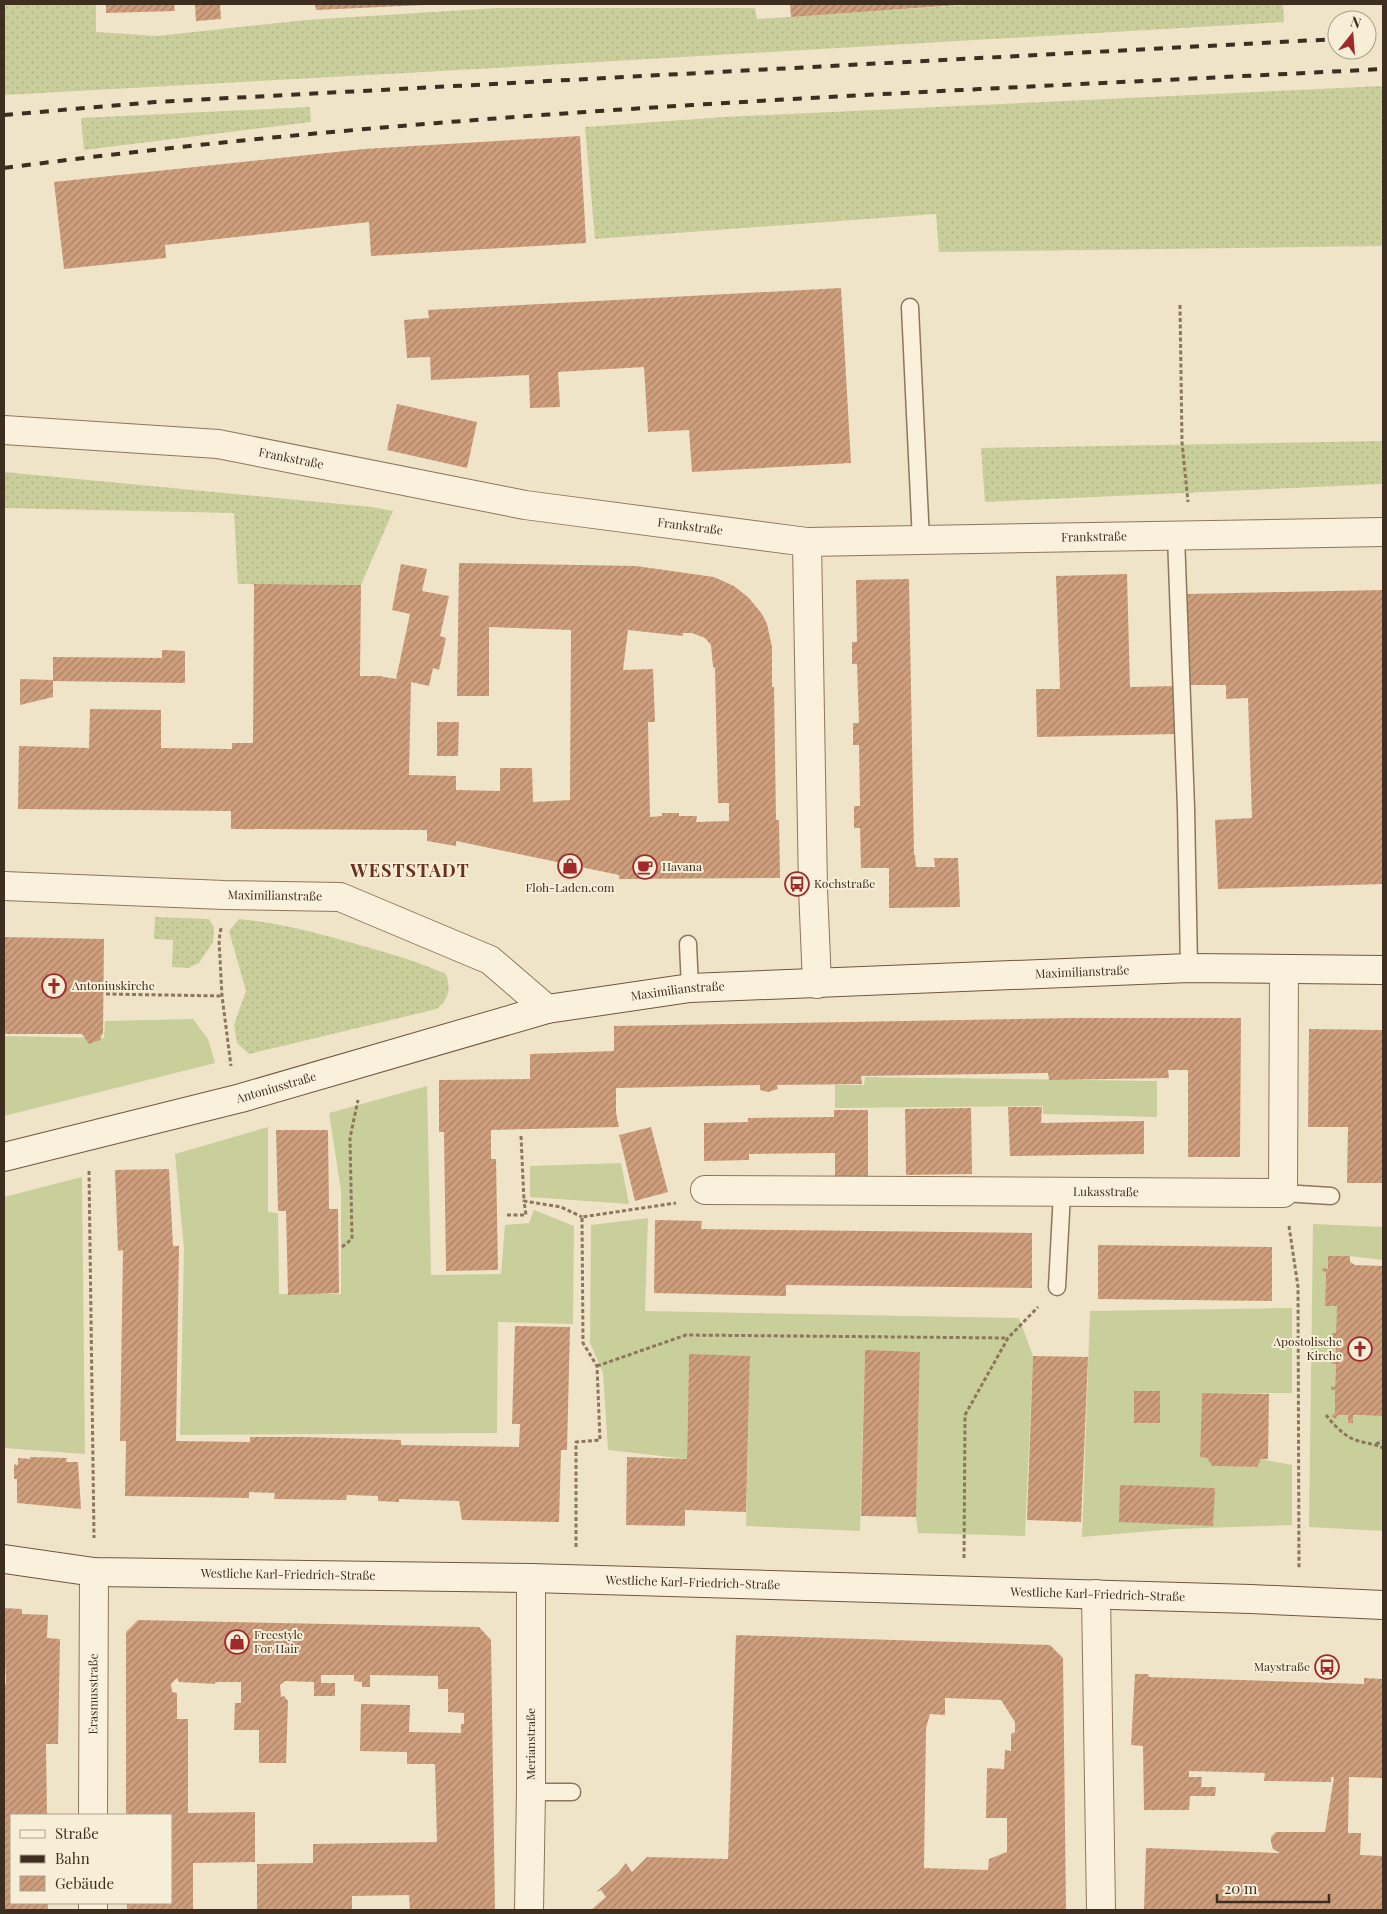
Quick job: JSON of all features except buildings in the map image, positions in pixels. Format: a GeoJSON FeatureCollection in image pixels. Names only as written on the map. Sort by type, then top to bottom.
{"type":"FeatureCollection","features":[{"type":"Feature","properties":{"kind":"street","name":"Frankstraße"},"geometry":{"type":"LineString","coordinates":[[4,430],[218,444],[525,505],[806,542],[1383,532]]}},
{"type":"Feature","properties":{"kind":"street"},"geometry":{"type":"LineString","coordinates":[[806,542],[816,984]]}},
{"type":"Feature","properties":{"kind":"street","name":"Maximilianstraße"},"geometry":{"type":"LineString","coordinates":[[4,886],[224,895],[340,896],[490,960],[547,1009],[690,988],[1189,968],[1383,970]]}},
{"type":"Feature","properties":{"kind":"street"},"geometry":{"type":"LineString","coordinates":[[1283,1194],[1284,969]]}},
{"type":"Feature","properties":{"kind":"street","name":"Antoniusstraße"},"geometry":{"type":"LineString","coordinates":[[4,1157],[241,1098],[547,1009]]}},
{"type":"Feature","properties":{"kind":"street","name":"Lukasstraße"},"geometry":{"type":"LineString","coordinates":[[705,1190],[1283,1194]]}},
{"type":"Feature","properties":{"kind":"street","name":"Westliche Karl-Friedrich-Straße"},"geometry":{"type":"LineString","coordinates":[[4,1560],[94,1572],[576,1579],[1096,1594],[1383,1605]]}},
{"type":"Feature","properties":{"kind":"street","name":"Erasmusstraße"},"geometry":{"type":"LineString","coordinates":[[93,1814],[94,1572]]}},
{"type":"Feature","properties":{"kind":"street","name":"Merianstraße"},"geometry":{"type":"LineString","coordinates":[[529,1910],[532,1792],[531,1578]]}},
{"type":"Feature","properties":{"kind":"street"},"geometry":{"type":"LineString","coordinates":[[1096,1594],[1101,1910]]}},
{"type":"Feature","properties":{"kind":"lane"},"geometry":{"type":"LineString","coordinates":[[910,307],[921,541]]}},
{"type":"Feature","properties":{"kind":"lane"},"geometry":{"type":"LineString","coordinates":[[1176,536],[1186,808],[1189,968]]}},
{"type":"Feature","properties":{"kind":"lane"},"geometry":{"type":"LineString","coordinates":[[688,944],[690,988]]}},
{"type":"Feature","properties":{"kind":"lane"},"geometry":{"type":"LineString","coordinates":[[1057,1287],[1062,1193]]}},
{"type":"Feature","properties":{"kind":"lane"},"geometry":{"type":"LineString","coordinates":[[1283,1194],[1331,1196]]}},
{"type":"Feature","properties":{"kind":"lane"},"geometry":{"type":"LineString","coordinates":[[532,1792],[572,1792]]}},
{"type":"Feature","properties":{"kind":"path"},"geometry":{"type":"LineString","coordinates":[[1180,305],[1182,442],[1189,510]]}},
{"type":"Feature","properties":{"kind":"path"},"geometry":{"type":"LineString","coordinates":[[224,895],[219,940],[222,996],[230,1061],[241,1098]]}},
{"type":"Feature","properties":{"kind":"path"},"geometry":{"type":"LineString","coordinates":[[106,994],[222,996]]}},
{"type":"Feature","properties":{"kind":"path"},"geometry":{"type":"LineString","coordinates":[[342,1247],[352,1239],[350,1138],[365,1062]]}},
{"type":"Feature","properties":{"kind":"path"},"geometry":{"type":"LineString","coordinates":[[88,1136],[94,1572]]}},
{"type":"Feature","properties":{"kind":"path"},"geometry":{"type":"LineString","coordinates":[[507,1215],[526,1215],[521,1136]]}},
{"type":"Feature","properties":{"kind":"path"},"geometry":{"type":"LineString","coordinates":[[524,1201],[561,1208],[582,1217],[687,1202],[705,1190]]}},
{"type":"Feature","properties":{"kind":"path"},"geometry":{"type":"LineString","coordinates":[[1283,1194],[1298,1287],[1298,1524],[1300,1602]]}},
{"type":"Feature","properties":{"kind":"path"},"geometry":{"type":"LineString","coordinates":[[576,1579],[576,1442],[600,1440],[597,1366],[583,1343],[582,1217]]}},
{"type":"Feature","properties":{"kind":"path"},"geometry":{"type":"LineString","coordinates":[[964,1530],[965,1415],[1008,1338],[1057,1287]]}},
{"type":"Feature","properties":{"kind":"path"},"geometry":{"type":"LineString","coordinates":[[597,1366],[686,1335],[1008,1338]]}},
{"type":"Feature","properties":{"kind":"path"},"geometry":{"type":"LineString","coordinates":[[1326,1415],[1336,1428],[1352,1439],[1375,1444],[1383,1448]]}},
{"type":"Feature","properties":{"kind":"path"},"geometry":{"type":"LineString","coordinates":[[1375,1444],[1383,1441]]}},
{"type":"Feature","properties":{"kind":"green space"},"geometry":{"type":"Polygon","coordinates":[[[4,4],[96,4],[96,32],[157,36],[306,20],[496,8],[755,8],[757,19],[981,4],[1283,4],[1284,22],[4,95],[4,4]]]}},
{"type":"Feature","properties":{"kind":"green space"},"geometry":{"type":"Polygon","coordinates":[[[1383,86],[1383,246],[939,252],[936,214],[595,239],[585,127],[724,117],[1383,86]]]}},
{"type":"Feature","properties":{"kind":"green space"},"geometry":{"type":"Polygon","coordinates":[[[310,107],[311,122],[84,150],[81,118],[310,107]]]}},
{"type":"Feature","properties":{"kind":"green space"},"geometry":{"type":"Polygon","coordinates":[[[1383,441],[1383,484],[985,502],[981,448],[1383,441]]]}},
{"type":"Feature","properties":{"kind":"green space"},"geometry":{"type":"Polygon","coordinates":[[[4,472],[372,507],[393,511],[361,585],[238,584],[234,513],[4,508],[4,472]]]}},
{"type":"Feature","properties":{"kind":"green space"},"geometry":{"type":"Polygon","coordinates":[[[155,917],[209,919],[214,927],[213,942],[199,963],[188,968],[172,967],[173,940],[154,939],[155,917]]]}},
{"type":"Feature","properties":{"kind":"green space"},"geometry":{"type":"Polygon","coordinates":[[[239,919],[270,923],[317,933],[426,966],[446,974],[448,993],[437,1009],[249,1054],[237,1043],[234,1025],[246,991],[229,931],[239,919]]]}},
{"type":"Feature","properties":{"kind":"green space"},"geometry":{"type":"Polygon","coordinates":[[[193,1019],[208,1039],[215,1063],[4,1116],[4,1036],[104,1038],[105,1021],[193,1019]]]}},
{"type":"Feature","properties":{"kind":"green space"},"geometry":{"type":"Polygon","coordinates":[[[865,1077],[1157,1081],[1157,1117],[1043,1114],[1043,1106],[835,1108],[835,1085],[864,1085],[865,1077]]]}},
{"type":"Feature","properties":{"kind":"green space"},"geometry":{"type":"Polygon","coordinates":[[[427,1086],[431,1275],[501,1274],[505,1225],[529,1223],[534,1210],[574,1226],[573,1324],[498,1322],[497,1433],[180,1435],[184,1249],[175,1154],[268,1127],[268,1212],[278,1213],[279,1294],[341,1294],[341,1191],[329,1113],[427,1086]]]}},
{"type":"Feature","properties":{"kind":"green space"},"geometry":{"type":"Polygon","coordinates":[[[621,1163],[629,1204],[530,1197],[530,1166],[621,1163]]]}},
{"type":"Feature","properties":{"kind":"green space"},"geometry":{"type":"Polygon","coordinates":[[[82,1177],[85,1454],[4,1448],[4,1197],[82,1177]]]}},
{"type":"Feature","properties":{"kind":"green space"},"geometry":{"type":"Polygon","coordinates":[[[648,1218],[645,1311],[1019,1318],[1033,1356],[1025,1536],[918,1533],[916,1517],[920,1352],[865,1351],[860,1531],[746,1526],[750,1356],[689,1355],[687,1459],[608,1450],[603,1373],[590,1343],[591,1225],[648,1218]]]}},
{"type":"Feature","properties":{"kind":"green space"},"geometry":{"type":"Polygon","coordinates":[[[1313,1224],[1383,1227],[1383,1260],[1350,1256],[1328,1256],[1328,1269],[1322,1271],[1326,1272],[1325,1306],[1337,1306],[1336,1360],[1332,1360],[1332,1364],[1336,1364],[1335,1387],[1331,1387],[1331,1390],[1335,1390],[1335,1413],[1331,1416],[1335,1419],[1338,1415],[1383,1416],[1383,1531],[1309,1527],[1313,1224]]]}},
{"type":"Feature","properties":{"kind":"green space"},"geometry":{"type":"Polygon","coordinates":[[[1292,1308],[1292,1393],[1202,1393],[1200,1457],[1207,1458],[1212,1466],[1257,1467],[1261,1459],[1292,1465],[1292,1525],[1175,1529],[1082,1537],[1090,1311],[1292,1308]]]}},
{"type":"Feature","properties":{"kind":"railway"},"geometry":{"type":"LineString","coordinates":[[1377,37],[1383,37]]}},
{"type":"Feature","properties":{"kind":"railway"},"geometry":{"type":"LineString","coordinates":[[4,115],[155,102],[1327,40]]}},
{"type":"Feature","properties":{"kind":"railway"},"geometry":{"type":"LineString","coordinates":[[4,168],[176,148],[520,117],[865,95],[1383,69]]}},
{"type":"Feature","properties":{"kind":"place","name":"Floh-Laden.com"},"geometry":{"type":"Point","coordinates":[570,866]}},
{"type":"Feature","properties":{"kind":"place","name":"Havana"},"geometry":{"type":"Point","coordinates":[645,867]}},
{"type":"Feature","properties":{"kind":"place","name":"Kochstraße"},"geometry":{"type":"Point","coordinates":[797,884]}},
{"type":"Feature","properties":{"kind":"place","name":"Antoniuskirche"},"geometry":{"type":"Point","coordinates":[54,986]}},
{"type":"Feature","properties":{"kind":"place","name":"Apostolische Kirche"},"geometry":{"type":"Point","coordinates":[1360,1349]}},
{"type":"Feature","properties":{"kind":"place","name":"Freestyle For Hair"},"geometry":{"type":"Point","coordinates":[237,1642]}},
{"type":"Feature","properties":{"kind":"place","name":"Maystraße"},"geometry":{"type":"Point","coordinates":[1327,1667]}},
{"type":"Feature","properties":{"kind":"district","name":"WESTSTADT"},"geometry":{"type":"Point","coordinates":[410,871]}}]}
